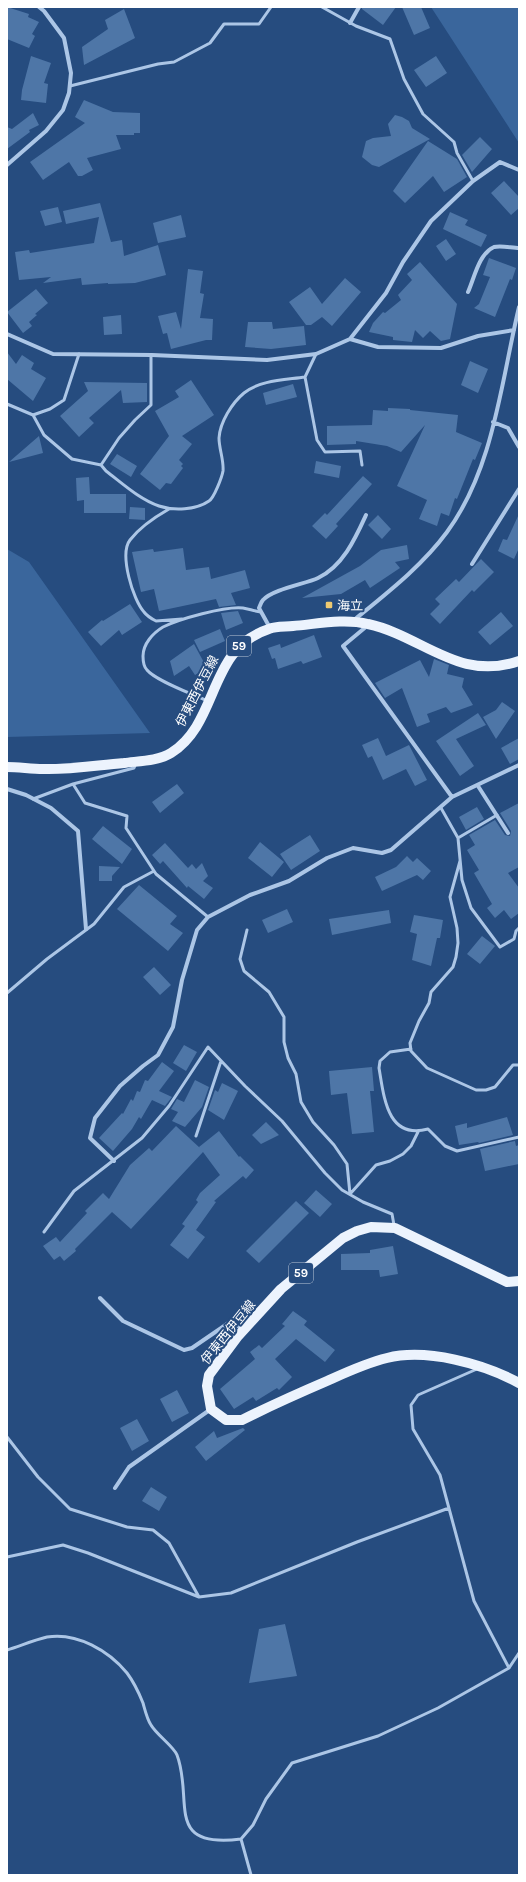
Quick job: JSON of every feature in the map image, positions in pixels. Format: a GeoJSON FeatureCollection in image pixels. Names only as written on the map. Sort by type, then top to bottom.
{"type":"FeatureCollection","features":[{"type":"Feature","properties":{"kind":"main road","name":"伊東西伊豆線"},"geometry":{"type":"LineString","coordinates":[[7,766],[44,769],[136,761],[164,756],[178,748],[192,733],[231,655],[242,644],[270,628],[353,622],[369,624],[461,663],[491,667],[505,666],[519,661]]}},
{"type":"Feature","properties":{"kind":"main road","name":"伊東西伊豆線"},"geometry":{"type":"LineString","coordinates":[[211,1409],[207,1386],[209,1375],[244,1329],[281,1289],[342,1238],[371,1227],[395,1228],[508,1282],[519,1282]]}},
{"type":"Feature","properties":{"kind":"main road"},"geometry":{"type":"LineString","coordinates":[[211,1409],[226,1420],[242,1420],[364,1365],[388,1358],[418,1356],[455,1360],[483,1366],[519,1383]]}},
{"type":"Feature","properties":{"kind":"street"},"geometry":{"type":"LineString","coordinates":[[7,165],[46,131],[63,110],[70,86],[70,73],[64,38],[44,11],[39,7]]}},
{"type":"Feature","properties":{"kind":"street"},"geometry":{"type":"LineString","coordinates":[[350,23],[359,7]]}},
{"type":"Feature","properties":{"kind":"street"},"geometry":{"type":"LineString","coordinates":[[7,334],[53,354],[151,355],[266,360],[316,354],[350,339],[386,293],[403,262],[431,222],[473,181],[500,162],[519,170]]}},
{"type":"Feature","properties":{"kind":"street"},"geometry":{"type":"LineString","coordinates":[[468,292],[483,258],[489,250],[495,247],[519,248]]}},
{"type":"Feature","properties":{"kind":"street"},"geometry":{"type":"LineString","coordinates":[[353,622],[409,574],[447,532],[470,494],[485,453],[519,307]]}},
{"type":"Feature","properties":{"kind":"street"},"geometry":{"type":"LineString","coordinates":[[350,339],[378,346],[441,348],[478,336],[514,330]]}},
{"type":"Feature","properties":{"kind":"street"},"geometry":{"type":"LineString","coordinates":[[493,422],[508,428],[519,447]]}},
{"type":"Feature","properties":{"kind":"street"},"geometry":{"type":"LineString","coordinates":[[472,564],[519,489]]}},
{"type":"Feature","properties":{"kind":"street"},"geometry":{"type":"LineString","coordinates":[[270,628],[259,608],[263,599],[287,587],[318,578],[341,559],[351,547],[366,515]]}},
{"type":"Feature","properties":{"kind":"street"},"geometry":{"type":"LineString","coordinates":[[369,624],[344,646],[452,797]]}},
{"type":"Feature","properties":{"kind":"street"},"geometry":{"type":"LineString","coordinates":[[114,1161],[90,1138],[95,1118],[120,1086],[158,1055],[173,1027],[182,980],[197,930],[208,916],[250,895],[289,881],[327,858],[353,848],[382,853],[391,850],[452,797],[519,766]]}},
{"type":"Feature","properties":{"kind":"street"},"geometry":{"type":"LineString","coordinates":[[478,786],[508,833]]}},
{"type":"Feature","properties":{"kind":"street"},"geometry":{"type":"LineString","coordinates":[[7,789],[51,808],[78,831],[86,929]]}},
{"type":"Feature","properties":{"kind":"street"},"geometry":{"type":"LineString","coordinates":[[100,1298],[123,1321],[184,1350],[192,1348],[230,1322],[244,1329]]}},
{"type":"Feature","properties":{"kind":"street"},"geometry":{"type":"LineString","coordinates":[[115,1488],[129,1467],[211,1409]]}},
{"type":"Feature","properties":{"kind":"lane"},"geometry":{"type":"LineString","coordinates":[[70,86],[158,64],[174,62],[210,43],[224,24],[259,24],[271,7]]}},
{"type":"Feature","properties":{"kind":"lane"},"geometry":{"type":"LineString","coordinates":[[322,7],[350,23],[390,39],[404,79],[422,114],[454,142],[457,153],[473,181]]}},
{"type":"Feature","properties":{"kind":"lane"},"geometry":{"type":"LineString","coordinates":[[34,415],[50,409],[64,400],[79,354]]}},
{"type":"Feature","properties":{"kind":"lane"},"geometry":{"type":"LineString","coordinates":[[316,354],[305,378],[317,440],[325,452],[360,451],[362,465]]}},
{"type":"Feature","properties":{"kind":"lane"},"geometry":{"type":"LineString","coordinates":[[101,465],[119,438],[135,420],[152,406],[151,355]]}},
{"type":"Feature","properties":{"kind":"lane"},"geometry":{"type":"LineString","coordinates":[[7,404],[34,415],[44,435],[72,458],[101,465],[106,471],[146,500],[169,509],[191,508],[210,501],[215,493],[223,471],[219,437],[222,426],[232,406],[244,393],[261,384],[305,378]]}},
{"type":"Feature","properties":{"kind":"lane"},"geometry":{"type":"LineString","coordinates":[[169,509],[155,517],[130,540],[125,554],[130,582],[143,611],[156,621],[186,619]]}},
{"type":"Feature","properties":{"kind":"lane"},"geometry":{"type":"LineString","coordinates":[[208,702],[157,678],[147,670],[143,661],[143,651],[148,641],[163,627],[199,614],[243,608],[260,612]]}},
{"type":"Feature","properties":{"kind":"lane"},"geometry":{"type":"LineString","coordinates":[[33,799],[73,784],[134,768],[136,761]]}},
{"type":"Feature","properties":{"kind":"lane"},"geometry":{"type":"LineString","coordinates":[[73,784],[85,804],[126,816],[126,828],[154,871],[208,916]]}},
{"type":"Feature","properties":{"kind":"lane"},"geometry":{"type":"LineString","coordinates":[[441,808],[458,838],[462,880],[471,908],[500,947],[514,940],[516,931],[519,928]]}},
{"type":"Feature","properties":{"kind":"lane"},"geometry":{"type":"LineString","coordinates":[[458,838],[497,815]]}},
{"type":"Feature","properties":{"kind":"lane"},"geometry":{"type":"LineString","coordinates":[[460,862],[450,897],[457,928],[458,943],[456,956],[453,967],[431,992],[430,1003],[419,1021],[410,1043],[410,1049],[427,1068],[476,1090],[486,1090],[495,1086],[513,1065],[519,1064]]}},
{"type":"Feature","properties":{"kind":"lane"},"geometry":{"type":"LineString","coordinates":[[7,994],[47,959],[94,924],[124,887],[154,871]]}},
{"type":"Feature","properties":{"kind":"lane"},"geometry":{"type":"LineString","coordinates":[[247,930],[240,959],[244,971],[269,992],[284,1017],[284,1042],[288,1058],[296,1074],[301,1102],[313,1122],[334,1145],[347,1164],[350,1194]]}},
{"type":"Feature","properties":{"kind":"lane"},"geometry":{"type":"LineString","coordinates":[[44,1232],[74,1191],[142,1138],[169,1106],[208,1047],[245,1086],[282,1120],[325,1173],[342,1190],[392,1214],[395,1228]]}},
{"type":"Feature","properties":{"kind":"lane"},"geometry":{"type":"LineString","coordinates":[[410,1049],[390,1052],[380,1060],[379,1068],[387,1110],[397,1125],[411,1131],[418,1132],[428,1129],[445,1146],[457,1151],[519,1138]]}},
{"type":"Feature","properties":{"kind":"lane"},"geometry":{"type":"LineString","coordinates":[[196,1136],[221,1061]]}},
{"type":"Feature","properties":{"kind":"lane"},"geometry":{"type":"LineString","coordinates":[[350,1194],[376,1164],[390,1161],[403,1154],[411,1146],[418,1132]]}},
{"type":"Feature","properties":{"kind":"lane"},"geometry":{"type":"LineString","coordinates":[[483,1366],[418,1395],[411,1405],[413,1429],[440,1475],[474,1601],[509,1668]]}},
{"type":"Feature","properties":{"kind":"lane"},"geometry":{"type":"LineString","coordinates":[[7,1437],[38,1478],[70,1509],[127,1527],[153,1530],[169,1543],[199,1596]]}},
{"type":"Feature","properties":{"kind":"lane"},"geometry":{"type":"LineString","coordinates":[[7,1557],[63,1545],[88,1553],[199,1596],[231,1593],[357,1542],[448,1508]]}},
{"type":"Feature","properties":{"kind":"lane"},"geometry":{"type":"LineString","coordinates":[[7,1650],[48,1637],[66,1636],[86,1641],[103,1652],[126,1673],[142,1700],[150,1725],[176,1752],[182,1770],[183,1808],[191,1829],[199,1836],[219,1841],[241,1839],[252,1825],[266,1799],[292,1763],[378,1736],[438,1708],[509,1668],[519,1653]]}},
{"type":"Feature","properties":{"kind":"lane"},"geometry":{"type":"LineString","coordinates":[[241,1839],[251,1875]]}},
{"type":"Feature","properties":{"kind":"shaded area"},"geometry":{"type":"Polygon","coordinates":[[[431,7],[519,7],[519,143],[431,7]]]}},
{"type":"Feature","properties":{"kind":"shaded area"},"geometry":{"type":"Polygon","coordinates":[[[7,549],[29,562],[150,733],[7,737],[7,549]]]}},
{"type":"Feature","properties":{"kind":"building"},"geometry":{"type":"Polygon","coordinates":[[[7,7],[29,14],[28,17],[39,22],[32,34],[35,36],[29,48],[7,39],[7,7]]]}},
{"type":"Feature","properties":{"kind":"building"},"geometry":{"type":"Polygon","coordinates":[[[362,7],[396,7],[383,25],[362,9],[362,7]]]}},
{"type":"Feature","properties":{"kind":"building"},"geometry":{"type":"Polygon","coordinates":[[[402,7],[421,7],[430,28],[414,35],[402,7]]]}},
{"type":"Feature","properties":{"kind":"building"},"geometry":{"type":"Polygon","coordinates":[[[124,9],[135,38],[84,65],[82,47],[108,29],[105,20],[124,9]]]}},
{"type":"Feature","properties":{"kind":"building"},"geometry":{"type":"Polygon","coordinates":[[[31,56],[51,63],[44,83],[48,84],[46,103],[21,100],[22,90],[31,56]]]}},
{"type":"Feature","properties":{"kind":"building"},"geometry":{"type":"Polygon","coordinates":[[[436,56],[447,73],[426,87],[414,70],[436,56]]]}},
{"type":"Feature","properties":{"kind":"building"},"geometry":{"type":"Polygon","coordinates":[[[84,100],[113,112],[140,113],[140,133],[134,133],[134,135],[116,135],[121,149],[87,158],[93,170],[82,176],[78,176],[69,162],[43,180],[30,162],[85,123],[75,117],[84,100]]]}},
{"type":"Feature","properties":{"kind":"building"},"geometry":{"type":"Polygon","coordinates":[[[33,113],[39,125],[29,130],[30,132],[7,149],[7,127],[12,129],[33,113]]]}},
{"type":"Feature","properties":{"kind":"building"},"geometry":{"type":"Polygon","coordinates":[[[395,115],[409,121],[412,128],[430,139],[379,167],[372,165],[362,157],[366,141],[373,138],[391,136],[388,124],[395,115]]]}},
{"type":"Feature","properties":{"kind":"building"},"geometry":{"type":"Polygon","coordinates":[[[480,137],[492,149],[472,172],[462,155],[480,137]]]}},
{"type":"Feature","properties":{"kind":"building"},"geometry":{"type":"Polygon","coordinates":[[[428,141],[457,159],[467,177],[444,192],[433,176],[405,203],[393,191],[428,141]]]}},
{"type":"Feature","properties":{"kind":"building"},"geometry":{"type":"Polygon","coordinates":[[[504,181],[519,197],[519,208],[511,215],[491,193],[504,181]]]}},
{"type":"Feature","properties":{"kind":"building"},"geometry":{"type":"Polygon","coordinates":[[[100,203],[111,242],[122,240],[124,256],[158,245],[166,275],[135,283],[82,285],[81,278],[43,283],[51,277],[19,280],[15,252],[29,250],[30,253],[94,243],[99,217],[66,224],[63,211],[100,203]]]}},
{"type":"Feature","properties":{"kind":"building"},"geometry":{"type":"Polygon","coordinates":[[[58,207],[62,222],[45,226],[40,211],[58,207]]]}},
{"type":"Feature","properties":{"kind":"building"},"geometry":{"type":"Polygon","coordinates":[[[450,212],[468,220],[465,225],[487,235],[481,247],[443,229],[450,212]]]}},
{"type":"Feature","properties":{"kind":"building"},"geometry":{"type":"Polygon","coordinates":[[[181,215],[186,237],[158,243],[153,223],[181,215]]]}},
{"type":"Feature","properties":{"kind":"building"},"geometry":{"type":"Polygon","coordinates":[[[446,239],[456,254],[446,261],[436,246],[446,239]]]}},
{"type":"Feature","properties":{"kind":"building"},"geometry":{"type":"Polygon","coordinates":[[[489,258],[516,268],[495,317],[474,308],[479,304],[490,277],[483,275],[489,258]]]}},
{"type":"Feature","properties":{"kind":"building"},"geometry":{"type":"Polygon","coordinates":[[[420,262],[457,304],[450,339],[441,341],[430,331],[423,338],[415,330],[412,342],[393,340],[393,337],[369,332],[373,323],[383,312],[385,313],[401,300],[398,295],[412,280],[407,274],[420,262]]]}},
{"type":"Feature","properties":{"kind":"building"},"geometry":{"type":"Polygon","coordinates":[[[188,269],[203,271],[200,293],[204,294],[200,318],[213,319],[212,340],[206,340],[171,349],[167,333],[163,334],[158,316],[176,312],[181,329],[188,269]]]}},
{"type":"Feature","properties":{"kind":"building"},"geometry":{"type":"Polygon","coordinates":[[[345,278],[361,292],[332,326],[322,317],[311,325],[306,325],[289,302],[310,287],[322,304],[345,278]]]}},
{"type":"Feature","properties":{"kind":"building"},"geometry":{"type":"Polygon","coordinates":[[[36,289],[48,303],[35,314],[37,315],[29,322],[32,326],[23,333],[7,312],[36,289]]]}},
{"type":"Feature","properties":{"kind":"building"},"geometry":{"type":"Polygon","coordinates":[[[121,315],[122,334],[104,335],[103,317],[121,315]]]}},
{"type":"Feature","properties":{"kind":"building"},"geometry":{"type":"Polygon","coordinates":[[[248,322],[272,322],[273,329],[304,326],[306,345],[271,349],[245,347],[248,322]]]}},
{"type":"Feature","properties":{"kind":"building"},"geometry":{"type":"Polygon","coordinates":[[[7,352],[16,364],[22,355],[34,363],[31,369],[46,378],[33,401],[7,379],[7,352]]]}},
{"type":"Feature","properties":{"kind":"building"},"geometry":{"type":"Polygon","coordinates":[[[470,361],[488,369],[478,393],[461,385],[470,361]]]}},
{"type":"Feature","properties":{"kind":"building"},"geometry":{"type":"Polygon","coordinates":[[[191,380],[214,415],[182,436],[192,444],[179,460],[183,464],[181,466],[183,468],[171,484],[166,483],[160,490],[140,474],[169,436],[155,411],[179,397],[175,391],[191,380]]]}},
{"type":"Feature","properties":{"kind":"building"},"geometry":{"type":"Polygon","coordinates":[[[84,382],[147,383],[147,402],[123,403],[121,390],[89,418],[94,423],[79,437],[60,416],[88,391],[84,382]]]}},
{"type":"Feature","properties":{"kind":"building"},"geometry":{"type":"Polygon","coordinates":[[[293,384],[297,397],[266,405],[263,393],[293,384]]]}},
{"type":"Feature","properties":{"kind":"building"},"geometry":{"type":"Polygon","coordinates":[[[388,408],[458,415],[456,432],[482,443],[475,460],[473,459],[457,499],[455,498],[449,516],[441,513],[437,526],[419,519],[427,500],[397,486],[425,425],[401,452],[387,446],[356,441],[356,444],[327,445],[327,426],[372,425],[373,410],[388,411],[388,408]]]}},
{"type":"Feature","properties":{"kind":"building"},"geometry":{"type":"Polygon","coordinates":[[[39,436],[43,453],[9,462],[39,436]]]}},
{"type":"Feature","properties":{"kind":"building"},"geometry":{"type":"Polygon","coordinates":[[[117,454],[137,466],[131,477],[110,464],[117,454]]]}},
{"type":"Feature","properties":{"kind":"building"},"geometry":{"type":"Polygon","coordinates":[[[316,461],[341,466],[339,478],[314,473],[316,461]]]}},
{"type":"Feature","properties":{"kind":"building"},"geometry":{"type":"Polygon","coordinates":[[[363,476],[372,484],[336,524],[338,526],[326,539],[312,526],[325,513],[327,515],[363,476]]]}},
{"type":"Feature","properties":{"kind":"building"},"geometry":{"type":"Polygon","coordinates":[[[89,477],[90,494],[126,494],[126,513],[84,513],[84,500],[77,501],[76,478],[89,477]]]}},
{"type":"Feature","properties":{"kind":"building"},"geometry":{"type":"Polygon","coordinates":[[[130,507],[145,508],[145,520],[129,519],[130,507]]]}},
{"type":"Feature","properties":{"kind":"building"},"geometry":{"type":"Polygon","coordinates":[[[519,514],[519,548],[514,559],[498,551],[503,539],[507,540],[519,514]]]}},
{"type":"Feature","properties":{"kind":"building"},"geometry":{"type":"Polygon","coordinates":[[[378,515],[391,529],[382,539],[368,525],[378,515]]]}},
{"type":"Feature","properties":{"kind":"building"},"geometry":{"type":"Polygon","coordinates":[[[407,545],[409,559],[395,562],[400,568],[370,588],[365,580],[341,594],[302,598],[360,566],[381,550],[407,545]]]}},
{"type":"Feature","properties":{"kind":"building"},"geometry":{"type":"Polygon","coordinates":[[[183,548],[186,570],[209,567],[211,579],[245,570],[250,588],[231,593],[236,605],[219,607],[216,599],[159,611],[154,589],[141,592],[132,552],[153,549],[154,552],[183,548]]]}},
{"type":"Feature","properties":{"kind":"building"},"geometry":{"type":"Polygon","coordinates":[[[481,559],[494,572],[474,592],[472,590],[440,624],[430,614],[440,604],[435,599],[456,579],[459,582],[481,559]]]}},
{"type":"Feature","properties":{"kind":"building"},"geometry":{"type":"Polygon","coordinates":[[[130,604],[142,622],[122,635],[119,630],[101,646],[88,632],[102,620],[103,621],[130,604]]]}},
{"type":"Feature","properties":{"kind":"building"},"geometry":{"type":"Polygon","coordinates":[[[238,611],[243,623],[226,630],[221,613],[238,611]]]}},
{"type":"Feature","properties":{"kind":"building"},"geometry":{"type":"Polygon","coordinates":[[[501,612],[513,626],[490,645],[478,632],[501,612]]]}},
{"type":"Feature","properties":{"kind":"building"},"geometry":{"type":"Polygon","coordinates":[[[220,629],[225,641],[200,652],[194,640],[220,629]]]}},
{"type":"Feature","properties":{"kind":"building"},"geometry":{"type":"Polygon","coordinates":[[[314,635],[322,657],[303,664],[301,661],[278,669],[275,658],[272,659],[268,648],[280,644],[281,648],[314,635]]]}},
{"type":"Feature","properties":{"kind":"building"},"geometry":{"type":"Polygon","coordinates":[[[194,644],[207,668],[195,675],[189,666],[174,676],[170,661],[194,644]]]}},
{"type":"Feature","properties":{"kind":"building"},"geometry":{"type":"Polygon","coordinates":[[[434,659],[449,665],[447,674],[464,678],[462,687],[473,705],[451,713],[446,707],[427,714],[430,722],[417,727],[402,688],[385,698],[375,683],[420,660],[429,677],[434,659]]]}},
{"type":"Feature","properties":{"kind":"building"},"geometry":{"type":"Polygon","coordinates":[[[502,702],[515,711],[496,739],[483,717],[496,710],[502,702]]]}},
{"type":"Feature","properties":{"kind":"building"},"geometry":{"type":"Polygon","coordinates":[[[478,713],[486,725],[456,739],[474,766],[460,776],[436,741],[478,713]]]}},
{"type":"Feature","properties":{"kind":"building"},"geometry":{"type":"Polygon","coordinates":[[[378,738],[386,756],[409,745],[427,780],[415,786],[406,769],[383,780],[372,756],[368,758],[362,745],[378,738]]]}},
{"type":"Feature","properties":{"kind":"building"},"geometry":{"type":"Polygon","coordinates":[[[519,738],[519,759],[510,764],[501,748],[519,738]]]}},
{"type":"Feature","properties":{"kind":"building"},"geometry":{"type":"Polygon","coordinates":[[[177,784],[184,793],[160,813],[152,802],[177,784]]]}},
{"type":"Feature","properties":{"kind":"building"},"geometry":{"type":"Polygon","coordinates":[[[519,803],[519,867],[508,873],[519,888],[519,913],[511,919],[504,910],[495,918],[487,908],[492,904],[474,873],[479,870],[467,850],[475,845],[469,835],[495,820],[505,835],[510,836],[511,831],[500,813],[519,803]]]}},
{"type":"Feature","properties":{"kind":"building"},"geometry":{"type":"Polygon","coordinates":[[[477,807],[484,819],[466,830],[459,817],[477,807]]]}},
{"type":"Feature","properties":{"kind":"building"},"geometry":{"type":"Polygon","coordinates":[[[103,826],[132,849],[122,864],[92,839],[103,826]]]}},
{"type":"Feature","properties":{"kind":"building"},"geometry":{"type":"Polygon","coordinates":[[[310,835],[320,851],[291,870],[280,854],[310,835]]]}},
{"type":"Feature","properties":{"kind":"building"},"geometry":{"type":"Polygon","coordinates":[[[260,842],[284,862],[272,877],[248,858],[260,842]]]}},
{"type":"Feature","properties":{"kind":"building"},"geometry":{"type":"Polygon","coordinates":[[[165,843],[188,868],[192,864],[196,869],[202,863],[208,876],[203,881],[213,888],[204,899],[188,886],[187,888],[163,861],[160,864],[152,855],[165,843]]]}},
{"type":"Feature","properties":{"kind":"building"},"geometry":{"type":"Polygon","coordinates":[[[407,856],[413,862],[417,858],[431,871],[423,880],[417,875],[382,891],[375,877],[396,867],[407,856]]]}},
{"type":"Feature","properties":{"kind":"building"},"geometry":{"type":"Polygon","coordinates":[[[99,866],[120,867],[112,876],[112,881],[99,881],[99,866]]]}},
{"type":"Feature","properties":{"kind":"building"},"geometry":{"type":"Polygon","coordinates":[[[139,885],[177,916],[170,924],[183,933],[168,951],[117,909],[139,885]]]}},
{"type":"Feature","properties":{"kind":"building"},"geometry":{"type":"Polygon","coordinates":[[[287,909],[293,922],[268,933],[262,920],[287,909]]]}},
{"type":"Feature","properties":{"kind":"building"},"geometry":{"type":"Polygon","coordinates":[[[389,910],[391,923],[332,935],[329,919],[389,910]]]}},
{"type":"Feature","properties":{"kind":"building"},"geometry":{"type":"Polygon","coordinates":[[[414,915],[443,920],[440,938],[437,938],[431,966],[412,960],[417,934],[410,932],[414,915]]]}},
{"type":"Feature","properties":{"kind":"building"},"geometry":{"type":"Polygon","coordinates":[[[482,936],[495,946],[480,964],[467,954],[482,936]]]}},
{"type":"Feature","properties":{"kind":"building"},"geometry":{"type":"Polygon","coordinates":[[[154,967],[171,985],[160,995],[143,977],[154,967]]]}},
{"type":"Feature","properties":{"kind":"building"},"geometry":{"type":"Polygon","coordinates":[[[184,1045],[197,1052],[186,1071],[173,1063],[184,1045]]]}},
{"type":"Feature","properties":{"kind":"building"},"geometry":{"type":"Polygon","coordinates":[[[162,1062],[174,1071],[159,1091],[172,1097],[165,1106],[152,1100],[141,1119],[139,1117],[132,1129],[113,1151],[99,1138],[122,1113],[123,1114],[131,1099],[133,1101],[137,1091],[140,1092],[145,1080],[148,1081],[162,1062]]]}},
{"type":"Feature","properties":{"kind":"building"},"geometry":{"type":"Polygon","coordinates":[[[372,1067],[374,1091],[370,1091],[374,1132],[352,1134],[347,1093],[331,1095],[329,1071],[372,1067]]]}},
{"type":"Feature","properties":{"kind":"building"},"geometry":{"type":"Polygon","coordinates":[[[195,1080],[209,1087],[202,1107],[185,1127],[172,1121],[178,1112],[171,1109],[177,1099],[184,1102],[195,1080]]]}},
{"type":"Feature","properties":{"kind":"building"},"geometry":{"type":"Polygon","coordinates":[[[222,1083],[238,1091],[224,1120],[208,1110],[215,1090],[218,1092],[222,1083]]]}},
{"type":"Feature","properties":{"kind":"building"},"geometry":{"type":"Polygon","coordinates":[[[507,1117],[513,1135],[479,1143],[459,1145],[455,1126],[467,1123],[467,1128],[507,1117]]]}},
{"type":"Feature","properties":{"kind":"building"},"geometry":{"type":"Polygon","coordinates":[[[266,1122],[279,1135],[261,1144],[252,1135],[266,1122]]]}},
{"type":"Feature","properties":{"kind":"building"},"geometry":{"type":"Polygon","coordinates":[[[176,1126],[200,1148],[199,1147],[219,1131],[239,1157],[240,1156],[254,1170],[246,1179],[243,1176],[214,1201],[216,1202],[196,1230],[205,1237],[188,1259],[170,1245],[185,1226],[182,1224],[198,1202],[196,1200],[200,1193],[220,1175],[203,1152],[131,1229],[112,1212],[75,1249],[76,1251],[64,1261],[60,1256],[54,1260],[43,1246],[56,1237],[60,1242],[87,1213],[85,1211],[103,1193],[109,1199],[130,1165],[149,1148],[152,1151],[176,1126]]]}},
{"type":"Feature","properties":{"kind":"building"},"geometry":{"type":"Polygon","coordinates":[[[515,1141],[516,1146],[519,1145],[519,1164],[485,1171],[480,1149],[515,1141]]]}},
{"type":"Feature","properties":{"kind":"building"},"geometry":{"type":"Polygon","coordinates":[[[316,1190],[332,1204],[320,1217],[304,1203],[316,1190]]]}},
{"type":"Feature","properties":{"kind":"building"},"geometry":{"type":"Polygon","coordinates":[[[296,1201],[309,1213],[259,1263],[246,1251],[296,1201]]]}},
{"type":"Feature","properties":{"kind":"building"},"geometry":{"type":"Polygon","coordinates":[[[393,1246],[398,1274],[380,1277],[379,1270],[341,1270],[341,1254],[370,1253],[370,1250],[393,1246]]]}},
{"type":"Feature","properties":{"kind":"building"},"geometry":{"type":"Polygon","coordinates":[[[293,1311],[307,1321],[304,1325],[335,1350],[325,1362],[296,1339],[275,1359],[292,1377],[279,1390],[277,1388],[256,1401],[253,1397],[234,1409],[220,1389],[255,1359],[250,1352],[259,1345],[262,1348],[285,1326],[282,1324],[293,1311]]]}},
{"type":"Feature","properties":{"kind":"building"},"geometry":{"type":"Polygon","coordinates":[[[177,1390],[189,1413],[172,1422],[160,1399],[177,1390]]]}},
{"type":"Feature","properties":{"kind":"building"},"geometry":{"type":"Polygon","coordinates":[[[137,1419],[149,1441],[132,1451],[120,1428],[137,1419]]]}},
{"type":"Feature","properties":{"kind":"building"},"geometry":{"type":"Polygon","coordinates":[[[243,1428],[245,1430],[206,1461],[195,1447],[214,1431],[217,1438],[243,1428]]]}},
{"type":"Feature","properties":{"kind":"building"},"geometry":{"type":"Polygon","coordinates":[[[151,1487],[167,1497],[159,1511],[142,1501],[151,1487]]]}},
{"type":"Feature","properties":{"kind":"building"},"geometry":{"type":"Polygon","coordinates":[[[285,1624],[297,1676],[249,1683],[259,1629],[285,1624]]]}},
{"type":"Feature","properties":{"kind":"place","name":"海立"},"geometry":{"type":"Point","coordinates":[329,605]}}]}
